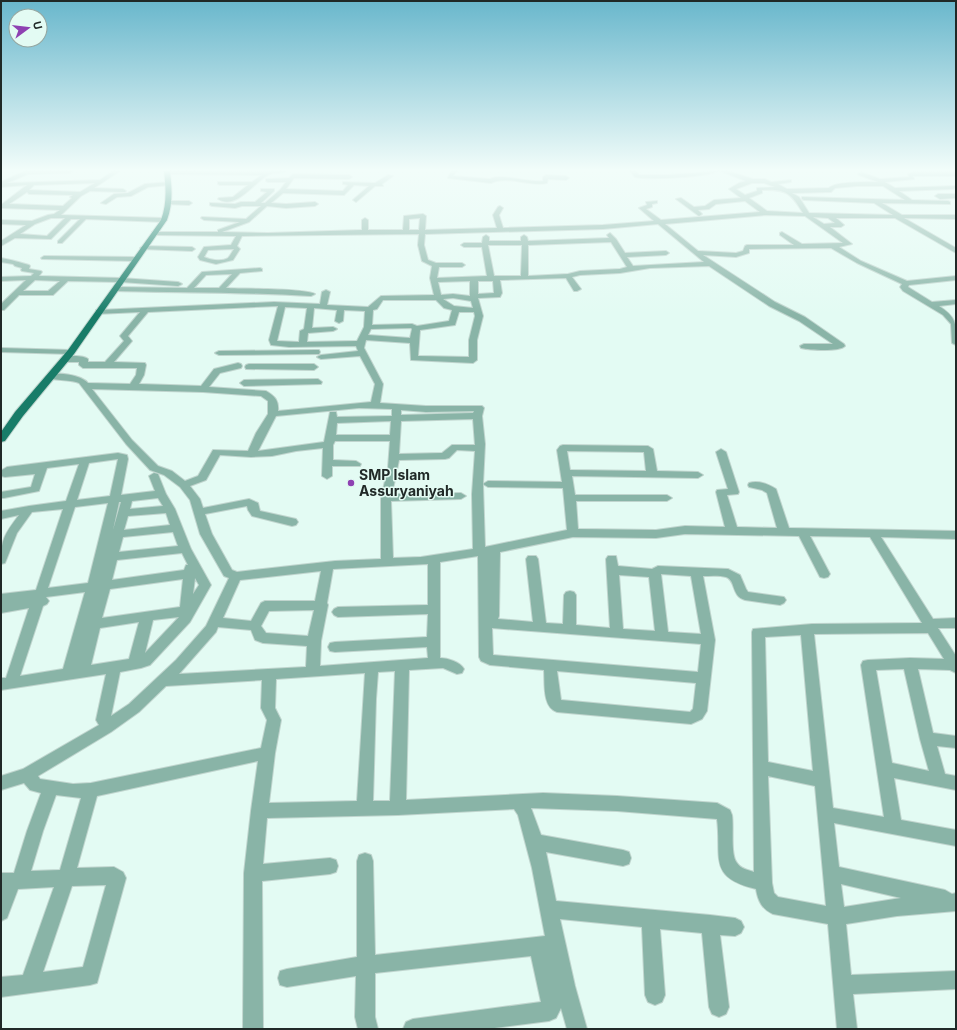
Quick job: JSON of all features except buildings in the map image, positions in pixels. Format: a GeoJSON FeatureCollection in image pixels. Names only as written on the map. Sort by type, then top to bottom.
{"type":"FeatureCollection","features":[{"type":"Feature","properties":{"kind":"main road"},"geometry":{"type":"LineString","coordinates":[[1,439],[19,414],[71,352],[116,289],[135,259],[164,220]]}},
{"type":"Feature","properties":{"kind":"street"},"geometry":{"type":"LineString","coordinates":[[2,243],[33,223],[43,219]]}},
{"type":"Feature","properties":{"kind":"street"},"geometry":{"type":"LineString","coordinates":[[14,236],[49,238],[67,219]]}},
{"type":"Feature","properties":{"kind":"street"},"geometry":{"type":"LineString","coordinates":[[60,242],[83,219]]}},
{"type":"Feature","properties":{"kind":"street"},"geometry":{"type":"LineString","coordinates":[[139,219],[164,220]]}},
{"type":"Feature","properties":{"kind":"street"},"geometry":{"type":"LineString","coordinates":[[218,219],[247,221],[258,220]]}},
{"type":"Feature","properties":{"kind":"street"},"geometry":{"type":"LineString","coordinates":[[214,234],[249,219]]}},
{"type":"Feature","properties":{"kind":"street"},"geometry":{"type":"LineString","coordinates":[[406,219],[406,231]]}},
{"type":"Feature","properties":{"kind":"street"},"geometry":{"type":"LineString","coordinates":[[423,219],[421,246],[425,261],[435,265],[462,264]]}},
{"type":"Feature","properties":{"kind":"street"},"geometry":{"type":"LineString","coordinates":[[497,219],[501,230]]}},
{"type":"Feature","properties":{"kind":"street"},"geometry":{"type":"LineString","coordinates":[[655,219],[710,264],[772,304],[802,319],[841,346],[804,346]]}},
{"type":"Feature","properties":{"kind":"street"},"geometry":{"type":"LineString","coordinates":[[143,248],[214,234],[268,236],[365,232],[603,227],[692,219]]}},
{"type":"Feature","properties":{"kind":"street"},"geometry":{"type":"LineString","coordinates":[[813,219],[846,241],[857,240]]}},
{"type":"Feature","properties":{"kind":"street"},"geometry":{"type":"LineString","coordinates":[[822,226],[841,225],[834,219]]}},
{"type":"Feature","properties":{"kind":"street"},"geometry":{"type":"LineString","coordinates":[[902,219],[956,251]]}},
{"type":"Feature","properties":{"kind":"street"},"geometry":{"type":"LineString","coordinates":[[365,220],[365,232]]}},
{"type":"Feature","properties":{"kind":"street"},"geometry":{"type":"LineString","coordinates":[[1,222],[33,223]]}},
{"type":"Feature","properties":{"kind":"street"},"geometry":{"type":"LineString","coordinates":[[603,227],[614,240],[631,268]]}},
{"type":"Feature","properties":{"kind":"street"},"geometry":{"type":"LineString","coordinates":[[522,229],[525,244],[524,278]]}},
{"type":"Feature","properties":{"kind":"street"},"geometry":{"type":"LineString","coordinates":[[99,312],[145,311],[281,302],[309,304],[322,307],[369,309],[374,307],[381,298],[438,298],[453,296],[474,298],[497,295],[498,293],[485,244],[487,230]]}},
{"type":"Feature","properties":{"kind":"street"},"geometry":{"type":"LineString","coordinates":[[154,233],[192,249]]}},
{"type":"Feature","properties":{"kind":"street"},"geometry":{"type":"LineString","coordinates":[[234,247],[206,248],[201,257],[209,262],[228,261],[237,250],[234,247],[240,234]]}},
{"type":"Feature","properties":{"kind":"street"},"geometry":{"type":"LineString","coordinates":[[782,234],[799,245]]}},
{"type":"Feature","properties":{"kind":"street"},"geometry":{"type":"LineString","coordinates":[[464,245],[614,240]]}},
{"type":"Feature","properties":{"kind":"street"},"geometry":{"type":"LineString","coordinates":[[697,253],[736,255],[747,252],[745,250],[747,247],[799,245],[832,246],[848,244],[846,241]]}},
{"type":"Feature","properties":{"kind":"street"},"geometry":{"type":"LineString","coordinates":[[832,246],[859,262],[906,282],[956,278]]}},
{"type":"Feature","properties":{"kind":"street"},"geometry":{"type":"LineString","coordinates":[[62,259],[70,253]]}},
{"type":"Feature","properties":{"kind":"street"},"geometry":{"type":"LineString","coordinates":[[624,255],[666,254]]}},
{"type":"Feature","properties":{"kind":"street"},"geometry":{"type":"LineString","coordinates":[[44,258],[135,259]]}},
{"type":"Feature","properties":{"kind":"street"},"geometry":{"type":"LineString","coordinates":[[1,260],[27,266],[24,270],[39,272],[1,308]]}},
{"type":"Feature","properties":{"kind":"street"},"geometry":{"type":"LineString","coordinates":[[434,280],[568,276],[620,271],[631,268],[710,264]]}},
{"type":"Feature","properties":{"kind":"street"},"geometry":{"type":"LineString","coordinates":[[435,265],[436,269],[434,280],[438,298],[446,307],[456,310],[477,310]]}},
{"type":"Feature","properties":{"kind":"street"},"geometry":{"type":"LineString","coordinates":[[188,291],[204,274],[260,270]]}},
{"type":"Feature","properties":{"kind":"street"},"geometry":{"type":"LineString","coordinates":[[220,291],[238,271]]}},
{"type":"Feature","properties":{"kind":"street"},"geometry":{"type":"LineString","coordinates":[[568,276],[577,289]]}},
{"type":"Feature","properties":{"kind":"street"},"geometry":{"type":"LineString","coordinates":[[1,278],[121,280],[178,284]]}},
{"type":"Feature","properties":{"kind":"street"},"geometry":{"type":"LineString","coordinates":[[16,293],[50,293],[66,279]]}},
{"type":"Feature","properties":{"kind":"street"},"geometry":{"type":"LineString","coordinates":[[416,328],[414,358],[473,360],[473,340],[479,316],[474,298],[474,279]]}},
{"type":"Feature","properties":{"kind":"street"},"geometry":{"type":"LineString","coordinates":[[906,282],[904,287],[906,289],[946,313],[955,324],[956,343]]}},
{"type":"Feature","properties":{"kind":"street"},"geometry":{"type":"LineString","coordinates":[[116,289],[236,292],[262,290],[312,292],[309,304],[308,330]]}},
{"type":"Feature","properties":{"kind":"street"},"geometry":{"type":"LineString","coordinates":[[236,292],[233,298],[256,299],[262,290]]}},
{"type":"Feature","properties":{"kind":"street"},"geometry":{"type":"LineString","coordinates":[[288,292],[281,302],[278,324],[273,340],[274,343],[289,345],[362,340],[414,341]]}},
{"type":"Feature","properties":{"kind":"street"},"geometry":{"type":"LineString","coordinates":[[322,307],[326,292]]}},
{"type":"Feature","properties":{"kind":"street"},"geometry":{"type":"LineString","coordinates":[[1,300],[10,300]]}},
{"type":"Feature","properties":{"kind":"street"},"geometry":{"type":"LineString","coordinates":[[931,304],[956,302]]}},
{"type":"Feature","properties":{"kind":"street"},"geometry":{"type":"LineString","coordinates":[[340,321],[341,308]]}},
{"type":"Feature","properties":{"kind":"street"},"geometry":{"type":"LineString","coordinates":[[369,309],[368,327],[360,348],[379,384],[375,405]]}},
{"type":"Feature","properties":{"kind":"street"},"geometry":{"type":"LineString","coordinates":[[368,327],[407,325],[416,328],[450,324],[453,322],[456,310]]}},
{"type":"Feature","properties":{"kind":"street"},"geometry":{"type":"LineString","coordinates":[[107,366],[128,341],[124,336],[145,311]]}},
{"type":"Feature","properties":{"kind":"street"},"geometry":{"type":"LineString","coordinates":[[302,343],[304,331],[333,329]]}},
{"type":"Feature","properties":{"kind":"street"},"geometry":{"type":"LineString","coordinates":[[1,350],[71,352]]}},
{"type":"Feature","properties":{"kind":"street"},"geometry":{"type":"LineString","coordinates":[[219,353],[363,353]]}},
{"type":"Feature","properties":{"kind":"street"},"geometry":{"type":"LineString","coordinates":[[242,387],[255,353]]}},
{"type":"Feature","properties":{"kind":"street"},"geometry":{"type":"LineString","coordinates":[[65,359],[83,359],[83,365],[142,365],[140,375],[133,386]]}},
{"type":"Feature","properties":{"kind":"street"},"geometry":{"type":"LineString","coordinates":[[203,389],[218,371],[238,366]]}},
{"type":"Feature","properties":{"kind":"street"},"geometry":{"type":"LineString","coordinates":[[250,367],[314,367]]}},
{"type":"Feature","properties":{"kind":"street"},"geometry":{"type":"LineString","coordinates":[[50,377],[79,378],[129,442],[150,464],[154,468],[168,473],[184,485],[195,499],[206,534],[215,552],[228,572],[236,576],[328,566],[434,559],[486,551],[573,533],[656,534],[685,530],[956,535]]}},
{"type":"Feature","properties":{"kind":"street"},"geometry":{"type":"LineString","coordinates":[[86,386],[133,386],[203,389],[318,382]]}},
{"type":"Feature","properties":{"kind":"street"},"geometry":{"type":"LineString","coordinates":[[242,387],[270,396],[275,404],[273,414],[261,433],[251,454]]}},
{"type":"Feature","properties":{"kind":"street"},"geometry":{"type":"LineString","coordinates":[[273,414],[375,405],[426,409],[479,408],[477,416],[479,448],[477,494],[486,551],[486,657],[490,660],[703,678]]}},
{"type":"Feature","properties":{"kind":"street"},"geometry":{"type":"LineString","coordinates":[[387,563],[386,498],[394,457],[397,406]]}},
{"type":"Feature","properties":{"kind":"street"},"geometry":{"type":"LineString","coordinates":[[328,476],[334,409]]}},
{"type":"Feature","properties":{"kind":"street"},"geometry":{"type":"LineString","coordinates":[[332,420],[397,420],[477,416]]}},
{"type":"Feature","properties":{"kind":"street"},"geometry":{"type":"LineString","coordinates":[[184,485],[202,478],[217,452],[251,454],[272,453],[330,442],[396,438]]}},
{"type":"Feature","properties":{"kind":"street"},"geometry":{"type":"LineString","coordinates":[[394,457],[445,456],[448,455],[455,447],[479,448]]}},
{"type":"Feature","properties":{"kind":"street"},"geometry":{"type":"LineString","coordinates":[[573,533],[570,498],[562,450],[565,447],[648,448],[652,474]]}},
{"type":"Feature","properties":{"kind":"street"},"geometry":{"type":"LineString","coordinates":[[721,452],[734,492],[720,492],[732,531]]}},
{"type":"Feature","properties":{"kind":"street"},"geometry":{"type":"LineString","coordinates":[[4,494],[35,489],[42,468],[85,460],[123,457],[121,499],[123,513],[118,534],[112,557],[98,590],[68,674]]}},
{"type":"Feature","properties":{"kind":"street"},"geometry":{"type":"LineString","coordinates":[[85,460],[40,597],[6,683],[114,668],[145,661],[185,615],[205,585],[192,559],[184,549],[170,509],[161,494],[154,476]]}},
{"type":"Feature","properties":{"kind":"street"},"geometry":{"type":"LineString","coordinates":[[328,463],[356,464]]}},
{"type":"Feature","properties":{"kind":"street"},"geometry":{"type":"LineString","coordinates":[[566,473],[698,475]]}},
{"type":"Feature","properties":{"kind":"street"},"geometry":{"type":"LineString","coordinates":[[488,484],[568,485]]}},
{"type":"Feature","properties":{"kind":"street"},"geometry":{"type":"LineString","coordinates":[[753,486],[772,491],[784,532]]}},
{"type":"Feature","properties":{"kind":"street"},"geometry":{"type":"LineString","coordinates":[[1,514],[29,509],[161,494]]}},
{"type":"Feature","properties":{"kind":"street"},"geometry":{"type":"LineString","coordinates":[[386,498],[461,496]]}},
{"type":"Feature","properties":{"kind":"street"},"geometry":{"type":"LineString","coordinates":[[570,498],[667,498]]}},
{"type":"Feature","properties":{"kind":"street"},"geometry":{"type":"LineString","coordinates":[[82,672],[95,624],[98,590],[121,499]]}},
{"type":"Feature","properties":{"kind":"street"},"geometry":{"type":"LineString","coordinates":[[198,512],[249,502],[254,505],[253,510],[256,514],[292,522]]}},
{"type":"Feature","properties":{"kind":"street"},"geometry":{"type":"LineString","coordinates":[[3,553],[12,532],[29,509]]}},
{"type":"Feature","properties":{"kind":"street"},"geometry":{"type":"LineString","coordinates":[[123,513],[170,509]]}},
{"type":"Feature","properties":{"kind":"street"},"geometry":{"type":"LineString","coordinates":[[118,534],[176,528]]}},
{"type":"Feature","properties":{"kind":"street"},"geometry":{"type":"LineString","coordinates":[[803,533],[824,574]]}},
{"type":"Feature","properties":{"kind":"street"},"geometry":{"type":"LineString","coordinates":[[873,533],[953,661]]}},
{"type":"Feature","properties":{"kind":"street"},"geometry":{"type":"LineString","coordinates":[[112,557],[184,549]]}},
{"type":"Feature","properties":{"kind":"street"},"geometry":{"type":"LineString","coordinates":[[185,615],[192,559]]}},
{"type":"Feature","properties":{"kind":"street"},"geometry":{"type":"LineString","coordinates":[[434,559],[434,657]]}},
{"type":"Feature","properties":{"kind":"street"},"geometry":{"type":"LineString","coordinates":[[532,559],[540,627]]}},
{"type":"Feature","properties":{"kind":"street"},"geometry":{"type":"LineString","coordinates":[[617,633],[612,565],[655,573],[658,570],[666,569],[728,573],[735,576],[738,580],[740,591],[745,596],[780,600]]}},
{"type":"Feature","properties":{"kind":"street"},"geometry":{"type":"LineString","coordinates":[[313,672],[314,641],[322,605],[328,566]]}},
{"type":"Feature","properties":{"kind":"street"},"geometry":{"type":"LineString","coordinates":[[550,665],[554,703],[557,706],[691,718],[697,715],[700,711],[708,640],[696,571]]}},
{"type":"Feature","properties":{"kind":"street"},"geometry":{"type":"LineString","coordinates":[[655,573],[662,636]]}},
{"type":"Feature","properties":{"kind":"street"},"geometry":{"type":"LineString","coordinates":[[1,783],[27,775],[106,728],[134,708],[181,664],[215,622],[236,576]]}},
{"type":"Feature","properties":{"kind":"street"},"geometry":{"type":"LineString","coordinates":[[1,599],[40,597],[189,578]]}},
{"type":"Feature","properties":{"kind":"street"},"geometry":{"type":"LineString","coordinates":[[569,629],[570,595]]}},
{"type":"Feature","properties":{"kind":"street"},"geometry":{"type":"LineString","coordinates":[[1,608],[40,597]]}},
{"type":"Feature","properties":{"kind":"street"},"geometry":{"type":"LineString","coordinates":[[314,641],[263,638],[260,636],[256,626],[265,606],[322,605]]}},
{"type":"Feature","properties":{"kind":"street"},"geometry":{"type":"LineString","coordinates":[[338,612],[434,608]]}},
{"type":"Feature","properties":{"kind":"street"},"geometry":{"type":"LineString","coordinates":[[95,624],[185,615]]}},
{"type":"Feature","properties":{"kind":"street"},"geometry":{"type":"LineString","coordinates":[[135,664],[147,618]]}},
{"type":"Feature","properties":{"kind":"street"},"geometry":{"type":"LineString","coordinates":[[215,622],[256,626]]}},
{"type":"Feature","properties":{"kind":"street"},"geometry":{"type":"LineString","coordinates":[[486,623],[708,640]]}},
{"type":"Feature","properties":{"kind":"street"},"geometry":{"type":"LineString","coordinates":[[956,623],[930,626],[758,632],[763,883],[766,896],[773,904],[836,917],[896,907],[956,902]]}},
{"type":"Feature","properties":{"kind":"street"},"geometry":{"type":"LineString","coordinates":[[807,630],[833,874],[847,1029]]}},
{"type":"Feature","properties":{"kind":"street"},"geometry":{"type":"LineString","coordinates":[[335,647],[434,642]]}},
{"type":"Feature","properties":{"kind":"street"},"geometry":{"type":"LineString","coordinates":[[894,826],[868,665],[953,661]]}},
{"type":"Feature","properties":{"kind":"street"},"geometry":{"type":"LineString","coordinates":[[163,681],[444,663],[457,669]]}},
{"type":"Feature","properties":{"kind":"street"},"geometry":{"type":"LineString","coordinates":[[910,663],[927,739],[939,780]]}},
{"type":"Feature","properties":{"kind":"street"},"geometry":{"type":"LineString","coordinates":[[398,808],[402,665]]}},
{"type":"Feature","properties":{"kind":"street"},"geometry":{"type":"LineString","coordinates":[[365,809],[369,699],[372,667]]}},
{"type":"Feature","properties":{"kind":"street"},"geometry":{"type":"LineString","coordinates":[[103,720],[114,668]]}},
{"type":"Feature","properties":{"kind":"street"},"geometry":{"type":"LineString","coordinates":[[253,1029],[253,873],[259,811],[267,753],[274,720],[268,708],[269,674]]}},
{"type":"Feature","properties":{"kind":"street"},"geometry":{"type":"LineString","coordinates":[[927,739],[956,742]]}},
{"type":"Feature","properties":{"kind":"street"},"geometry":{"type":"LineString","coordinates":[[27,775],[36,785],[73,791],[91,790],[267,753]]}},
{"type":"Feature","properties":{"kind":"street"},"geometry":{"type":"LineString","coordinates":[[760,767],[822,780]]}},
{"type":"Feature","properties":{"kind":"street"},"geometry":{"type":"LineString","coordinates":[[885,769],[956,783]]}},
{"type":"Feature","properties":{"kind":"street"},"geometry":{"type":"LineString","coordinates":[[1,912],[11,882],[51,788]]}},
{"type":"Feature","properties":{"kind":"street"},"geometry":{"type":"LineString","coordinates":[[30,983],[66,878],[91,790]]}},
{"type":"Feature","properties":{"kind":"street"},"geometry":{"type":"LineString","coordinates":[[259,811],[398,808],[553,800],[717,811],[724,815],[726,820],[726,853],[730,867],[734,873],[740,876],[763,883]]}},
{"type":"Feature","properties":{"kind":"street"},"geometry":{"type":"LineString","coordinates":[[413,1029],[549,1012],[552,1007],[547,944],[548,910],[535,842],[528,816],[523,806],[518,801]]}},
{"type":"Feature","properties":{"kind":"street"},"geometry":{"type":"LineString","coordinates":[[826,814],[956,838]]}},
{"type":"Feature","properties":{"kind":"street"},"geometry":{"type":"LineString","coordinates":[[535,842],[623,858]]}},
{"type":"Feature","properties":{"kind":"street"},"geometry":{"type":"LineString","coordinates":[[365,861],[365,1017],[368,1029]]}},
{"type":"Feature","properties":{"kind":"street"},"geometry":{"type":"LineString","coordinates":[[253,873],[330,866]]}},
{"type":"Feature","properties":{"kind":"street"},"geometry":{"type":"LineString","coordinates":[[833,874],[956,902]]}},
{"type":"Feature","properties":{"kind":"street"},"geometry":{"type":"LineString","coordinates":[[1,987],[90,976],[117,878],[110,876],[11,882]]}},
{"type":"Feature","properties":{"kind":"street"},"geometry":{"type":"LineString","coordinates":[[548,910],[735,927]]}},
{"type":"Feature","properties":{"kind":"street"},"geometry":{"type":"LineString","coordinates":[[650,919],[655,995]]}},
{"type":"Feature","properties":{"kind":"street"},"geometry":{"type":"LineString","coordinates":[[710,924],[719,1007]]}},
{"type":"Feature","properties":{"kind":"street"},"geometry":{"type":"LineString","coordinates":[[287,978],[366,965],[547,944]]}},
{"type":"Feature","properties":{"kind":"street"},"geometry":{"type":"LineString","coordinates":[[547,944],[576,1029]]}},
{"type":"Feature","properties":{"kind":"street"},"geometry":{"type":"LineString","coordinates":[[842,985],[956,980]]}},
{"type":"Feature","properties":{"kind":"place","name":"SMP Islam Assuryaniyah"},"geometry":{"type":"Point","coordinates":[351,483]}}]}
